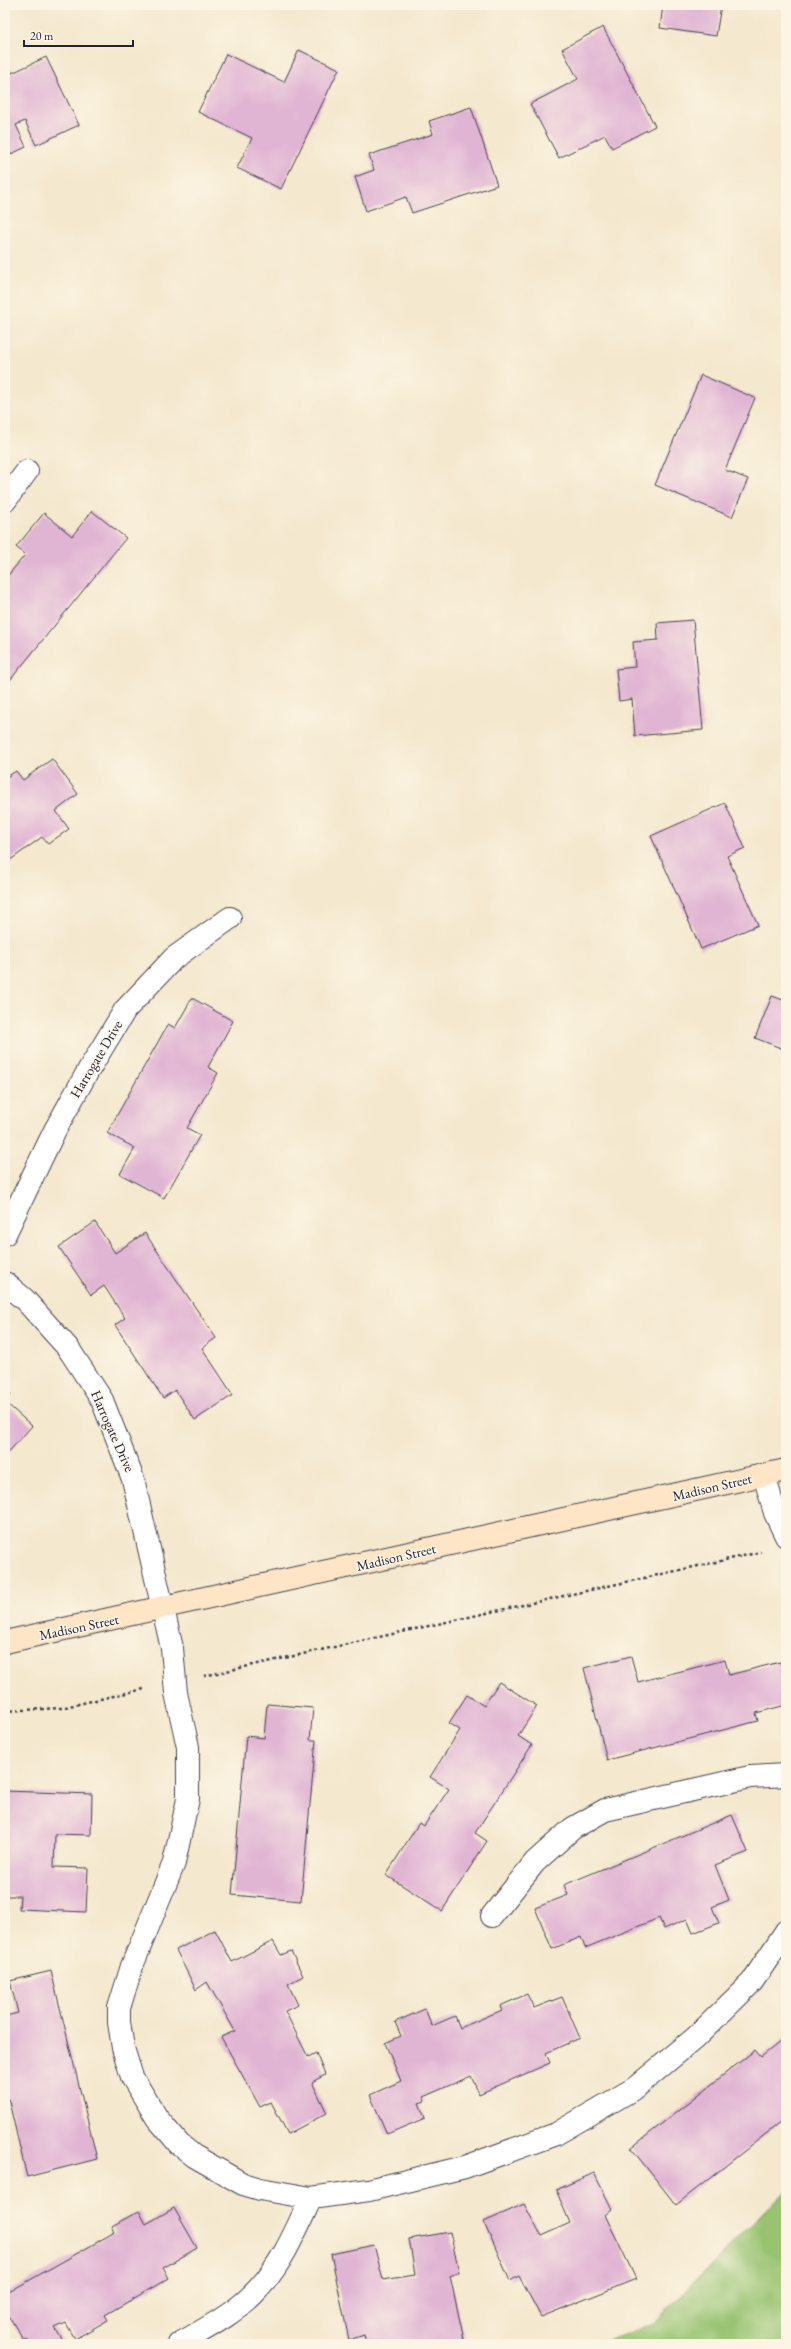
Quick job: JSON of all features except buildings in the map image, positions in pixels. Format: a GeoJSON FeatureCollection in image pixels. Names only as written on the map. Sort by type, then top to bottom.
{"type":"FeatureCollection","features":[{"type":"Feature","properties":{"kind":"street"},"geometry":{"type":"LineString","coordinates":[[5,501],[27,471]]}},
{"type":"Feature","properties":{"kind":"street","name":"Harrogate Drive"},"geometry":{"type":"LineString","coordinates":[[5,1234],[55,1130],[88,1071],[125,1010],[174,958],[230,918]]}},
{"type":"Feature","properties":{"kind":"street","name":"Harrogate Drive"},"geometry":{"type":"LineString","coordinates":[[5,1283],[25,1300],[68,1348],[102,1400],[133,1478],[172,1648],[175,1682],[188,1747],[188,1799],[174,1862],[132,1966],[119,2008],[118,2022],[123,2048],[132,2077],[157,2118],[184,2148],[243,2184],[260,2189],[311,2198],[370,2190],[465,2167],[556,2134],[635,2088],[695,2038],[752,1982],[786,1931]]}},
{"type":"Feature","properties":{"kind":"street","name":"Madison Street"},"geometry":{"type":"LineString","coordinates":[[5,1642],[162,1609],[786,1470]]}},
{"type":"Feature","properties":{"kind":"street"},"geometry":{"type":"LineString","coordinates":[[764,1475],[776,1514],[786,1536]]}},
{"type":"Feature","properties":{"kind":"street"},"geometry":{"type":"LineString","coordinates":[[492,1916],[535,1862],[573,1828],[605,1810],[750,1777],[786,1774]]}},
{"type":"Feature","properties":{"kind":"street"},"geometry":{"type":"LineString","coordinates":[[179,2344],[235,2310],[259,2288],[290,2242],[311,2198]]}},
{"type":"Feature","properties":{"kind":"path"},"geometry":{"type":"LineString","coordinates":[[5,1711],[61,1708],[769,1551]]}},
{"type":"Feature","properties":{"kind":"green space"},"geometry":{"type":"Polygon","coordinates":[[[786,2190],[786,2344],[600,2344],[654,2323],[786,2190]]]}}]}
